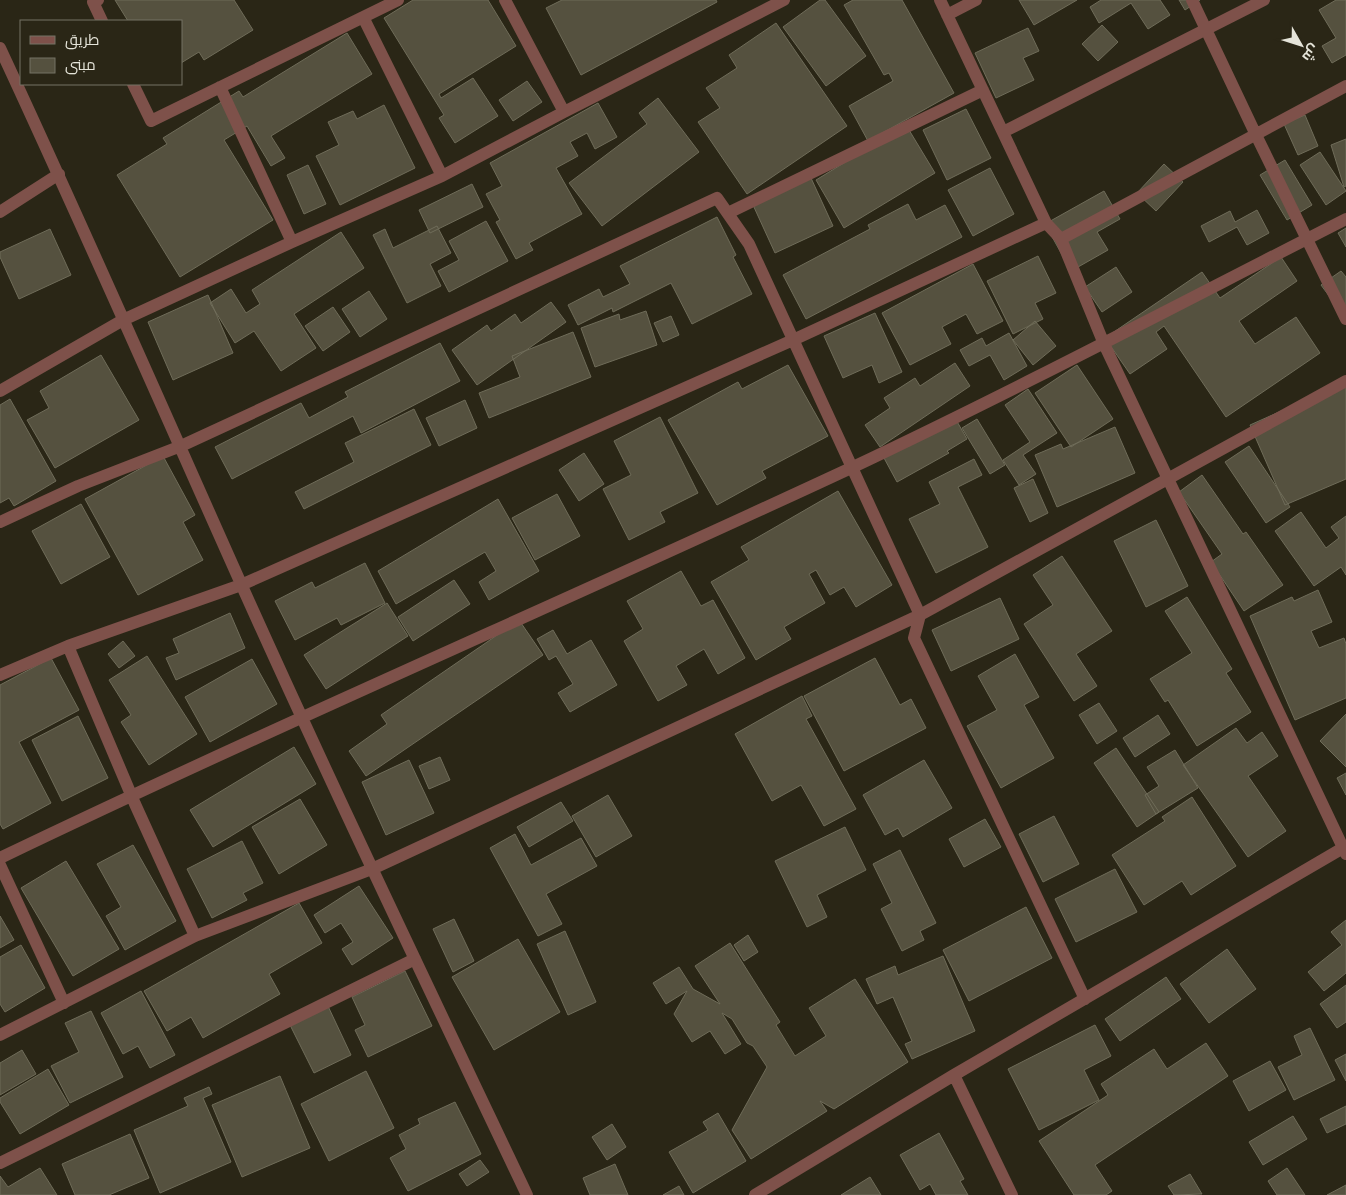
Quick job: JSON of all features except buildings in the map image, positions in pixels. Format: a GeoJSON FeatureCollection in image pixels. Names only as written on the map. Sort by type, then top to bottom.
{"type":"FeatureCollection","features":[{"type":"Feature","properties":{"kind":"street"},"geometry":{"type":"LineString","coordinates":[[98,0],[93,2],[102,20]]}},
{"type":"Feature","properties":{"kind":"street"},"geometry":{"type":"LineString","coordinates":[[134,85],[152,121],[398,0]]}},
{"type":"Feature","properties":{"kind":"street"},"geometry":{"type":"LineString","coordinates":[[505,0],[564,112]]}},
{"type":"Feature","properties":{"kind":"street"},"geometry":{"type":"LineString","coordinates":[[0,391],[122,320],[442,176],[784,0]]}},
{"type":"Feature","properties":{"kind":"street"},"geometry":{"type":"LineString","coordinates":[[755,1195],[954,1075],[1345,851],[1104,344],[1061,239],[1046,223],[940,0]]}},
{"type":"Feature","properties":{"kind":"street"},"geometry":{"type":"LineString","coordinates":[[947,15],[976,0]]}},
{"type":"Feature","properties":{"kind":"street"},"geometry":{"type":"LineString","coordinates":[[1192,0],[1346,319]]}},
{"type":"Feature","properties":{"kind":"street"},"geometry":{"type":"LineString","coordinates":[[1002,132],[1264,0]]}},
{"type":"Feature","properties":{"kind":"street"},"geometry":{"type":"LineString","coordinates":[[363,17],[442,176]]}},
{"type":"Feature","properties":{"kind":"street"},"geometry":{"type":"LineString","coordinates":[[0,48],[59,174],[122,320],[181,446],[302,718],[527,1195]]}},
{"type":"Feature","properties":{"kind":"street"},"geometry":{"type":"LineString","coordinates":[[1061,239],[1346,86]]}},
{"type":"Feature","properties":{"kind":"street"},"geometry":{"type":"LineString","coordinates":[[220,87],[292,242]]}},
{"type":"Feature","properties":{"kind":"street"},"geometry":{"type":"LineString","coordinates":[[728,213],[982,90]]}},
{"type":"Feature","properties":{"kind":"street"},"geometry":{"type":"LineString","coordinates":[[0,212],[59,174]]}},
{"type":"Feature","properties":{"kind":"street"},"geometry":{"type":"LineString","coordinates":[[0,522],[78,486],[181,446],[717,198],[748,244],[920,614],[914,638],[1085,999]]}},
{"type":"Feature","properties":{"kind":"street"},"geometry":{"type":"LineString","coordinates":[[0,858],[132,795],[852,467],[1104,344],[1346,219]]}},
{"type":"Feature","properties":{"kind":"street"},"geometry":{"type":"LineString","coordinates":[[0,674],[68,646],[242,585],[793,340],[1046,223]]}},
{"type":"Feature","properties":{"kind":"street"},"geometry":{"type":"LineString","coordinates":[[0,1035],[195,936],[372,869],[920,614],[1346,381]]}},
{"type":"Feature","properties":{"kind":"street"},"geometry":{"type":"LineString","coordinates":[[68,646],[195,936]]}},
{"type":"Feature","properties":{"kind":"street"},"geometry":{"type":"LineString","coordinates":[[0,865],[64,1003]]}},
{"type":"Feature","properties":{"kind":"street"},"geometry":{"type":"LineString","coordinates":[[0,1163],[415,959]]}},
{"type":"Feature","properties":{"kind":"street"},"geometry":{"type":"LineString","coordinates":[[954,1075],[1012,1195]]}}]}
